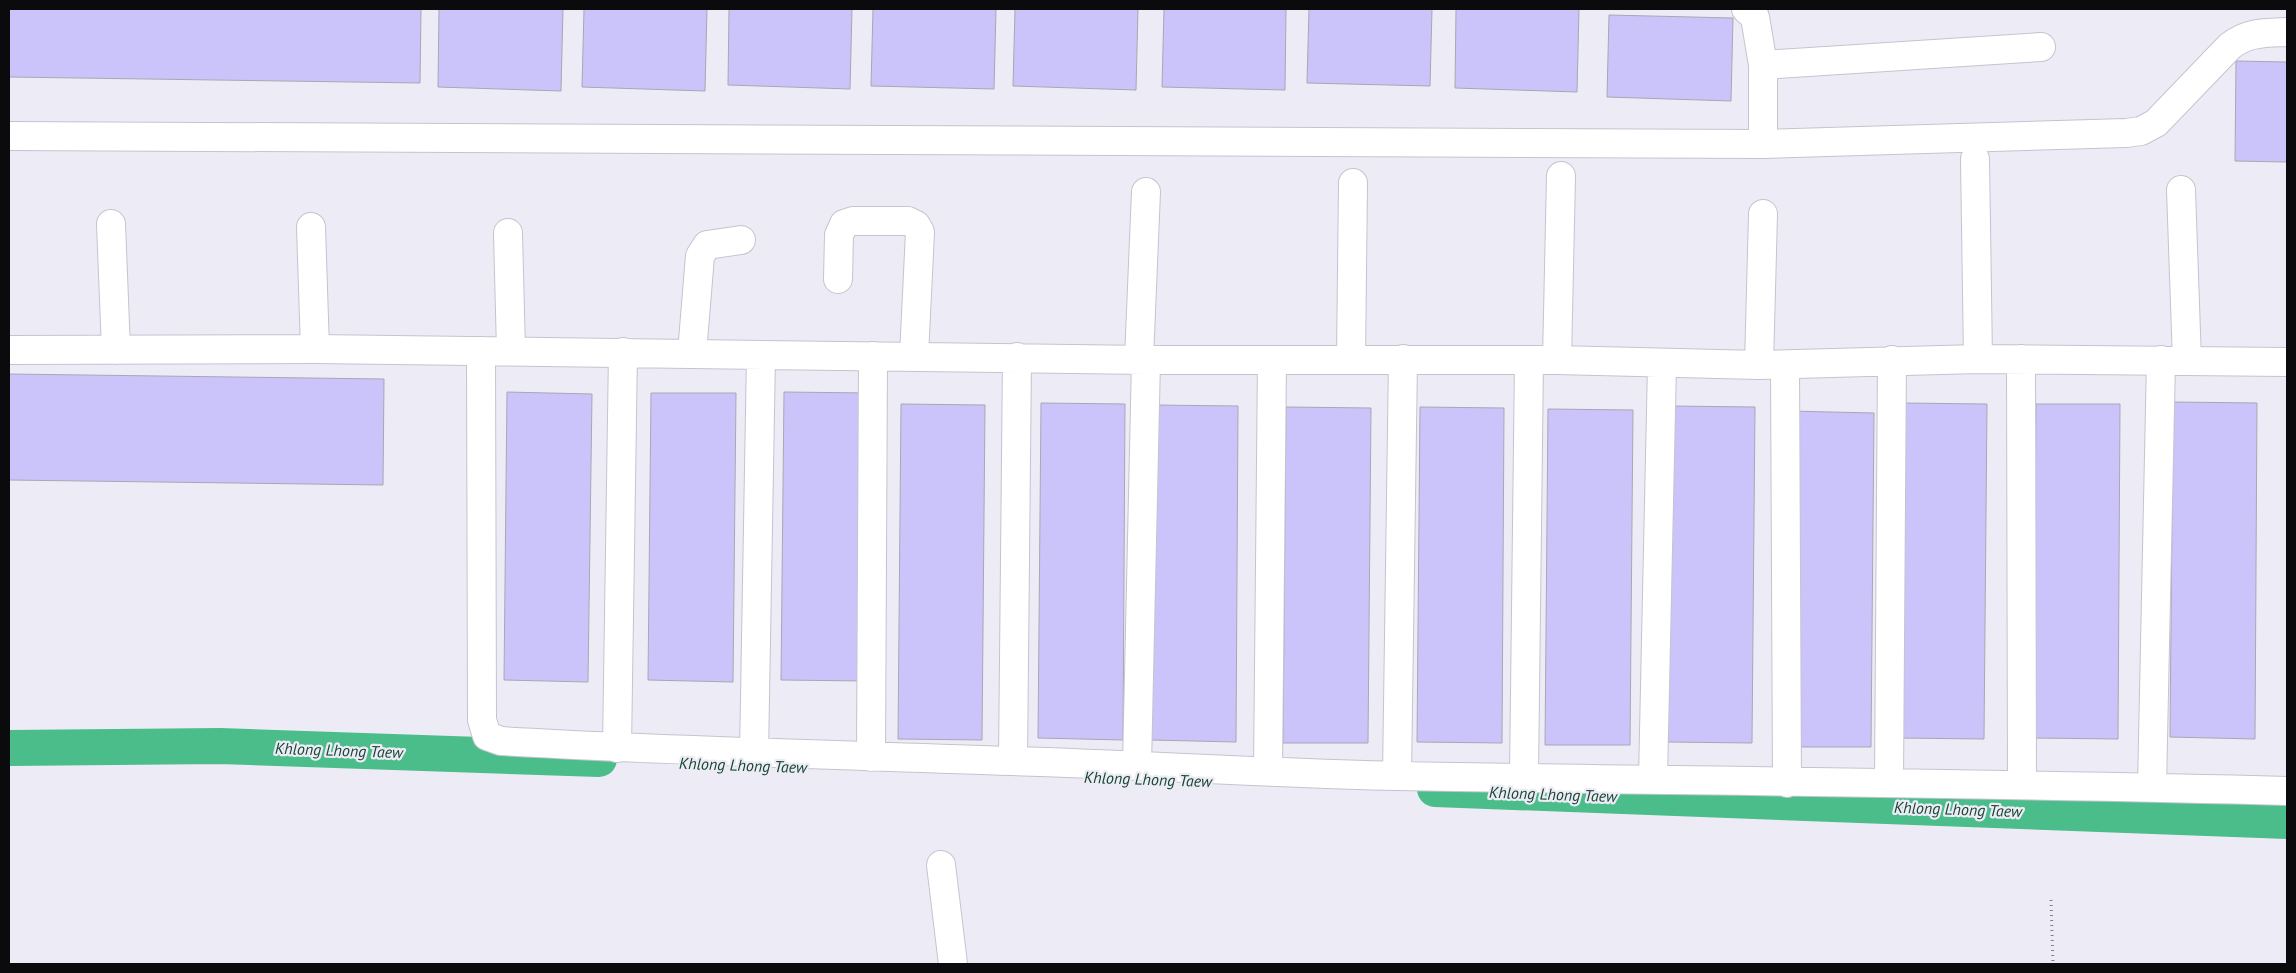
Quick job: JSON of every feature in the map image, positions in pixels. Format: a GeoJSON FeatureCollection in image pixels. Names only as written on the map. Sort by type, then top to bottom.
{"type":"FeatureCollection","features":[{"type":"Feature","properties":{"kind":"street"},"geometry":{"type":"LineString","coordinates":[[1746,9],[1755,18],[1763,66],[1763,144]]}},
{"type":"Feature","properties":{"kind":"street"},"geometry":{"type":"LineString","coordinates":[[9,136],[1763,144],[2141,131],[2156,123],[2230,46],[2242,37],[2258,33],[2287,32]]}},
{"type":"Feature","properties":{"kind":"street"},"geometry":{"type":"LineString","coordinates":[[1763,66],[2041,48]]}},
{"type":"Feature","properties":{"kind":"street"},"geometry":{"type":"LineString","coordinates":[[1975,159],[1978,359]]}},
{"type":"Feature","properties":{"kind":"street"},"geometry":{"type":"LineString","coordinates":[[1557,360],[1561,176]]}},
{"type":"Feature","properties":{"kind":"street"},"geometry":{"type":"LineString","coordinates":[[1351,359],[1353,183]]}},
{"type":"Feature","properties":{"kind":"street"},"geometry":{"type":"LineString","coordinates":[[2152,787],[2181,190]]}},
{"type":"Feature","properties":{"kind":"street"},"geometry":{"type":"LineString","coordinates":[[1137,766],[1146,192]]}},
{"type":"Feature","properties":{"kind":"street"},"geometry":{"type":"LineString","coordinates":[[1763,214],[1772,365],[1787,783]]}},
{"type":"Feature","properties":{"kind":"street"},"geometry":{"type":"LineString","coordinates":[[838,279],[839,234],[844,224],[853,221],[908,221],[916,225],[920,232],[914,356]]}},
{"type":"Feature","properties":{"kind":"street"},"geometry":{"type":"LineString","coordinates":[[111,224],[116,350]]}},
{"type":"Feature","properties":{"kind":"street"},"geometry":{"type":"LineString","coordinates":[[311,227],[315,349]]}},
{"type":"Feature","properties":{"kind":"street"},"geometry":{"type":"LineString","coordinates":[[508,233],[511,351]]}},
{"type":"Feature","properties":{"kind":"street"},"geometry":{"type":"LineString","coordinates":[[692,353],[700,256],[707,245],[741,240]]}},
{"type":"Feature","properties":{"kind":"street"},"geometry":{"type":"LineString","coordinates":[[9,350],[315,349],[1143,359],[1557,360],[1662,364],[1772,365],[1892,360],[1978,359],[2287,362]]}},
{"type":"Feature","properties":{"kind":"street"},"geometry":{"type":"LineString","coordinates":[[481,352],[482,720],[487,736],[501,741],[754,754],[1013,761],[1397,776],[1524,776],[1787,783],[1889,782],[2287,791]]}},
{"type":"Feature","properties":{"kind":"street"},"geometry":{"type":"LineString","coordinates":[[617,748],[623,352]]}},
{"type":"Feature","properties":{"kind":"street"},"geometry":{"type":"LineString","coordinates":[[754,754],[760,355]]}},
{"type":"Feature","properties":{"kind":"street"},"geometry":{"type":"LineString","coordinates":[[871,757],[873,356]]}},
{"type":"Feature","properties":{"kind":"street"},"geometry":{"type":"LineString","coordinates":[[1013,761],[1017,357]]}},
{"type":"Feature","properties":{"kind":"street"},"geometry":{"type":"LineString","coordinates":[[1397,776],[1403,359]]}},
{"type":"Feature","properties":{"kind":"street"},"geometry":{"type":"LineString","coordinates":[[2021,359],[2022,785]]}},
{"type":"Feature","properties":{"kind":"street"},"geometry":{"type":"LineString","coordinates":[[1268,771],[1272,360]]}},
{"type":"Feature","properties":{"kind":"street"},"geometry":{"type":"LineString","coordinates":[[1524,776],[1528,360]]}},
{"type":"Feature","properties":{"kind":"street"},"geometry":{"type":"LineString","coordinates":[[1889,782],[1892,360]]}},
{"type":"Feature","properties":{"kind":"street"},"geometry":{"type":"LineString","coordinates":[[1653,779],[1662,364]]}},
{"type":"Feature","properties":{"kind":"street"},"geometry":{"type":"LineString","coordinates":[[941,865],[953,964]]}},
{"type":"Feature","properties":{"kind":"path"},"geometry":{"type":"LineString","coordinates":[[2052,900],[2053,964]]}},
{"type":"Feature","properties":{"kind":"building"},"geometry":{"type":"Polygon","coordinates":[[[9,9],[421,9],[420,83],[9,77],[9,9]]]}},
{"type":"Feature","properties":{"kind":"building"},"geometry":{"type":"Polygon","coordinates":[[[439,9],[563,9],[561,91],[438,87],[439,9]]]}},
{"type":"Feature","properties":{"kind":"building"},"geometry":{"type":"Polygon","coordinates":[[[584,9],[707,9],[705,91],[582,87],[584,9]]]}},
{"type":"Feature","properties":{"kind":"building"},"geometry":{"type":"Polygon","coordinates":[[[729,9],[852,9],[850,89],[728,85],[729,9]]]}},
{"type":"Feature","properties":{"kind":"building"},"geometry":{"type":"Polygon","coordinates":[[[873,9],[996,9],[994,89],[871,86],[873,9]]]}},
{"type":"Feature","properties":{"kind":"building"},"geometry":{"type":"Polygon","coordinates":[[[1015,9],[1138,9],[1136,90],[1013,86],[1015,9]]]}},
{"type":"Feature","properties":{"kind":"building"},"geometry":{"type":"Polygon","coordinates":[[[1164,9],[1286,9],[1285,90],[1162,87],[1164,9]]]}},
{"type":"Feature","properties":{"kind":"building"},"geometry":{"type":"Polygon","coordinates":[[[1309,9],[1432,9],[1430,86],[1307,83],[1309,9]]]}},
{"type":"Feature","properties":{"kind":"building"},"geometry":{"type":"Polygon","coordinates":[[[1456,9],[1579,9],[1577,92],[1455,88],[1456,9]]]}},
{"type":"Feature","properties":{"kind":"building"},"geometry":{"type":"Polygon","coordinates":[[[1609,15],[1733,18],[1731,101],[1607,97],[1609,15]]]}},
{"type":"Feature","properties":{"kind":"building"},"geometry":{"type":"Polygon","coordinates":[[[2236,61],[2287,62],[2287,162],[2235,161],[2236,61]]]}},
{"type":"Feature","properties":{"kind":"building"},"geometry":{"type":"Polygon","coordinates":[[[9,374],[384,379],[383,485],[9,480],[9,374]]]}},
{"type":"Feature","properties":{"kind":"building"},"geometry":{"type":"Polygon","coordinates":[[[507,392],[592,394],[588,682],[504,680],[507,392]]]}},
{"type":"Feature","properties":{"kind":"building"},"geometry":{"type":"Polygon","coordinates":[[[784,392],[868,393],[865,681],[781,680],[784,392]]]}},
{"type":"Feature","properties":{"kind":"building"},"geometry":{"type":"Polygon","coordinates":[[[651,393],[736,393],[733,682],[648,680],[651,393]]]}},
{"type":"Feature","properties":{"kind":"building"},"geometry":{"type":"Polygon","coordinates":[[[2173,402],[2257,403],[2255,739],[2170,737],[2173,402]]]}},
{"type":"Feature","properties":{"kind":"building"},"geometry":{"type":"Polygon","coordinates":[[[1041,403],[1125,404],[1123,740],[1038,738],[1041,403]]]}},
{"type":"Feature","properties":{"kind":"building"},"geometry":{"type":"Polygon","coordinates":[[[1902,403],[1987,404],[1984,739],[1899,738],[1902,403]]]}},
{"type":"Feature","properties":{"kind":"building"},"geometry":{"type":"Polygon","coordinates":[[[901,404],[985,405],[982,740],[898,739],[901,404]]]}},
{"type":"Feature","properties":{"kind":"building"},"geometry":{"type":"Polygon","coordinates":[[[2036,404],[2120,404],[2118,739],[2033,738],[2036,404]]]}},
{"type":"Feature","properties":{"kind":"building"},"geometry":{"type":"Polygon","coordinates":[[[1155,405],[1238,406],[1236,742],[1151,740],[1155,405]]]}},
{"type":"Feature","properties":{"kind":"building"},"geometry":{"type":"Polygon","coordinates":[[[1671,406],[1755,407],[1752,743],[1668,742],[1671,406]]]}},
{"type":"Feature","properties":{"kind":"building"},"geometry":{"type":"Polygon","coordinates":[[[1286,407],[1371,408],[1368,743],[1283,743],[1286,407]]]}},
{"type":"Feature","properties":{"kind":"building"},"geometry":{"type":"Polygon","coordinates":[[[1420,407],[1504,408],[1502,743],[1417,742],[1420,407]]]}},
{"type":"Feature","properties":{"kind":"building"},"geometry":{"type":"Polygon","coordinates":[[[1548,409],[1633,410],[1630,745],[1545,745],[1548,409]]]}},
{"type":"Feature","properties":{"kind":"building"},"geometry":{"type":"Polygon","coordinates":[[[1789,411],[1874,413],[1871,747],[1787,747],[1789,411]]]}},
{"type":"Feature","properties":{"kind":"waterway","name":"Khlong Lhong Taew"},"geometry":{"type":"LineString","coordinates":[[9,748],[220,746],[599,759]]}},
{"type":"Feature","properties":{"kind":"waterway","name":"Khlong Lhong Taew"},"geometry":{"type":"LineString","coordinates":[[1435,789],[2287,821]]}}]}
